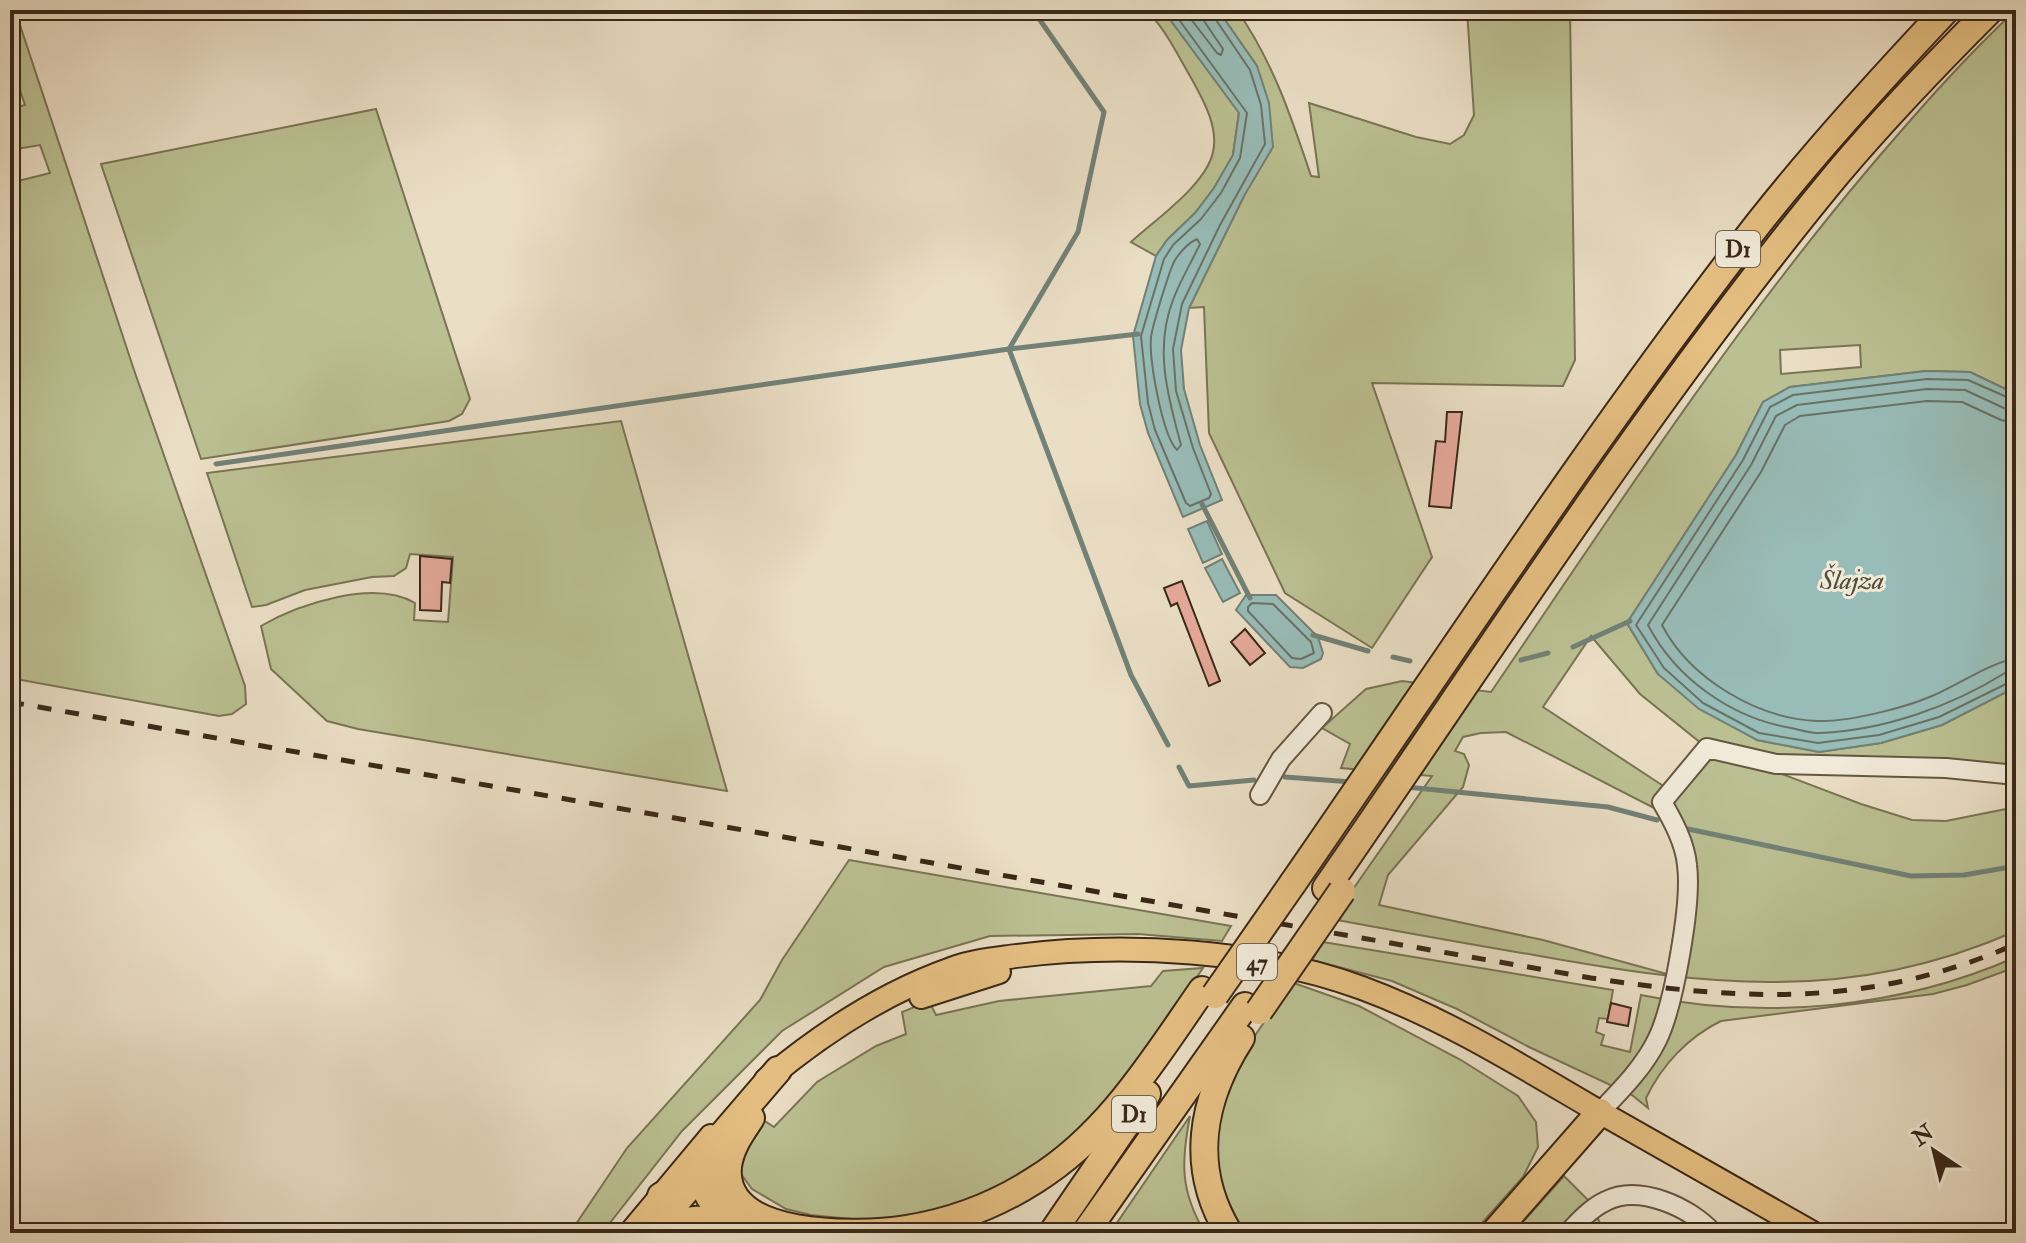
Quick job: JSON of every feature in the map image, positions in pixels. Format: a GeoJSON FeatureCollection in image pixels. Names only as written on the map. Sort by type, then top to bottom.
{"type":"FeatureCollection","features":[{"type":"Feature","properties":{"kind":"highway","name":"D1"},"geometry":{"type":"LineString","coordinates":[[1052,1233],[1209,993],[1422,683],[1521,552],[1634,391],[1760,222],[1879,81],[1946,10]]}},
{"type":"Feature","properties":{"kind":"highway","name":"D1"},"geometry":{"type":"LineString","coordinates":[[1085,1233],[1252,1008],[1472,690],[1579,521],[1738,299],[1839,172],[1990,10]]}},
{"type":"Feature","properties":{"kind":"highway"},"geometry":{"type":"LineString","coordinates":[[655,1233],[679,1221],[693,1219],[742,1225],[765,1220],[790,1227],[843,1233],[874,1232],[940,1221],[974,1211],[1006,1196],[1061,1161],[1106,1119],[1209,993]]}},
{"type":"Feature","properties":{"kind":"highway"},"geometry":{"type":"LineString","coordinates":[[1229,1233],[1212,1197],[1203,1143],[1209,1110],[1220,1077],[1252,1008]]}},
{"type":"Feature","properties":{"kind":"highway"},"geometry":{"type":"LineString","coordinates":[[701,1180],[704,1158],[778,1070]]}},
{"type":"Feature","properties":{"kind":"highway"},"geometry":{"type":"LineString","coordinates":[[1494,1233],[1600,1112]]}},
{"type":"Feature","properties":{"kind":"highway"},"geometry":{"type":"LineString","coordinates":[[742,1225],[727,1170],[736,1140],[751,1118]]}},
{"type":"Feature","properties":{"kind":"highway"},"geometry":{"type":"LineString","coordinates":[[661,1196],[677,1187],[701,1180],[728,1195],[742,1225]]}},
{"type":"Feature","properties":{"kind":"main road","name":"47"},"geometry":{"type":"LineString","coordinates":[[630,1233],[727,1117],[778,1070],[824,1035],[873,1006],[953,968],[1039,953],[1122,951],[1225,957],[1296,970],[1361,988],[1462,1032],[1813,1233]]}},
{"type":"Feature","properties":{"kind":"main road"},"geometry":{"type":"LineString","coordinates":[[655,1233],[785,1082],[828,1047],[882,1014],[981,976],[1122,951]]}},
{"type":"Feature","properties":{"kind":"street"},"geometry":{"type":"LineString","coordinates":[[1260,795],[1281,759],[1322,713]]}},
{"type":"Feature","properties":{"kind":"street"},"geometry":{"type":"LineString","coordinates":[[1600,1112],[1637,1072],[1663,1026],[1683,927],[1687,863],[1681,842],[1662,802],[1707,748],[1776,764],[1946,768],[2016,775]]}},
{"type":"Feature","properties":{"kind":"street"},"geometry":{"type":"LineString","coordinates":[[1568,1233],[1596,1206],[1618,1196],[1633,1195],[1673,1205],[1702,1221],[1713,1233]]}},
{"type":"Feature","properties":{"kind":"green space"},"geometry":{"type":"Polygon","coordinates":[[[10,10],[15,10],[134,370],[245,686],[246,704],[232,714],[219,716],[10,678],[10,183],[50,173],[40,145],[10,150],[10,109],[25,105],[10,61],[10,10]]]}},
{"type":"Feature","properties":{"kind":"green space"},"geometry":{"type":"Polygon","coordinates":[[[1146,10],[1163,10],[1239,112],[1233,155],[1214,188],[1156,256],[1131,242],[1179,201],[1201,177],[1213,152],[1214,132],[1200,94],[1165,33],[1146,10]]]}},
{"type":"Feature","properties":{"kind":"green space"},"geometry":{"type":"Polygon","coordinates":[[[1218,10],[1237,10],[1250,30],[1280,90],[1311,176],[1319,177],[1309,103],[1416,137],[1450,144],[1464,135],[1474,115],[1467,10],[1570,10],[1575,360],[1563,386],[1372,383],[1432,557],[1372,648],[1285,593],[1209,433],[1204,307],[1189,308],[1244,196],[1257,66],[1218,10]]]}},
{"type":"Feature","properties":{"kind":"green space"},"geometry":{"type":"Polygon","coordinates":[[[2016,10],[2016,394],[1970,372],[1926,371],[1790,387],[1763,402],[1736,455],[1627,623],[1658,674],[1757,740],[1819,752],[1881,743],[1942,725],[2016,687],[2016,782],[1901,771],[1774,771],[1912,820],[1946,821],[2016,807],[2016,931],[1955,954],[1895,970],[1836,979],[1778,982],[1659,975],[1337,920],[1351,892],[1432,776],[1341,768],[1350,744],[1322,728],[1366,689],[1402,681],[1491,692],[1674,424],[1770,293],[1888,146],[2016,10]],[[1860,345],[1780,350],[1781,374],[1861,367],[1860,345]],[[1591,636],[1543,707],[1668,789],[1702,744],[1640,694],[1591,636]],[[1506,732],[1463,737],[1455,751],[1464,754],[1469,765],[1463,787],[1388,875],[1379,905],[1543,940],[1667,974],[1681,890],[1677,847],[1660,811],[1506,732]]]}},
{"type":"Feature","properties":{"kind":"green space"},"geometry":{"type":"Polygon","coordinates":[[[376,109],[470,399],[462,414],[449,421],[201,459],[101,164],[376,109]]]}},
{"type":"Feature","properties":{"kind":"green space"},"geometry":{"type":"Polygon","coordinates":[[[621,421],[727,791],[358,729],[327,721],[271,669],[261,626],[295,610],[337,597],[379,593],[398,596],[415,603],[414,620],[448,622],[453,557],[410,554],[406,568],[394,576],[372,577],[305,590],[252,607],[207,473],[621,421]]]}},
{"type":"Feature","properties":{"kind":"green space"},"geometry":{"type":"Polygon","coordinates":[[[849,860],[1231,926],[1222,941],[1138,934],[990,936],[884,967],[782,1031],[682,1131],[602,1233],[570,1233],[627,1148],[760,1000],[782,960],[849,860]]]}},
{"type":"Feature","properties":{"kind":"green space"},"geometry":{"type":"Polygon","coordinates":[[[1323,942],[1613,990],[1608,1019],[1599,1018],[1596,1032],[1604,1035],[1601,1045],[1630,1052],[1641,995],[1736,1007],[1832,1005],[1926,988],[2016,957],[2016,967],[1933,994],[1721,1021],[1698,1035],[1668,1063],[1646,1098],[1648,1108],[1632,1095],[1457,1009],[1392,981],[1312,960],[1323,942]]]}},
{"type":"Feature","properties":{"kind":"green space"},"geometry":{"type":"Polygon","coordinates":[[[1203,968],[1138,1063],[1085,1128],[1027,1172],[957,1205],[881,1222],[811,1215],[786,1209],[752,1189],[741,1174],[742,1156],[763,1120],[774,1127],[817,1082],[876,1046],[906,1034],[902,1012],[929,1001],[936,1015],[999,1001],[1151,986],[1163,971],[1203,968]]]}},
{"type":"Feature","properties":{"kind":"green space"},"geometry":{"type":"Polygon","coordinates":[[[1291,982],[1359,1006],[1461,1060],[1518,1096],[1536,1122],[1538,1147],[1523,1177],[1473,1233],[1240,1233],[1216,1186],[1215,1125],[1236,1064],[1291,982]]]}},
{"type":"Feature","properties":{"kind":"green space"},"geometry":{"type":"Polygon","coordinates":[[[1190,1116],[1185,1176],[1191,1203],[1205,1233],[1110,1233],[1190,1116]]]}},
{"type":"Feature","properties":{"kind":"green space"},"geometry":{"type":"Polygon","coordinates":[[[1564,1176],[1589,1201],[1601,1225],[1590,1233],[1513,1233],[1564,1176]]]}},
{"type":"Feature","properties":{"kind":"water"},"geometry":{"type":"Polygon","coordinates":[[[1163,10],[1218,10],[1257,66],[1269,103],[1273,147],[1244,196],[1189,308],[1181,350],[1184,389],[1200,445],[1222,500],[1183,517],[1148,433],[1140,404],[1133,336],[1156,256],[1214,188],[1233,155],[1239,113],[1163,10]]]}},
{"type":"Feature","properties":{"kind":"water","name":"Šlajza"},"geometry":{"type":"Polygon","coordinates":[[[1926,371],[1970,372],[2016,394],[2016,687],[1942,725],[1881,743],[1819,752],[1757,740],[1699,709],[1658,674],[1627,623],[1736,455],[1763,402],[1790,387],[1926,371]]]}},
{"type":"Feature","properties":{"kind":"water"},"geometry":{"type":"Polygon","coordinates":[[[1207,521],[1222,554],[1203,563],[1188,529],[1207,521]]]}},
{"type":"Feature","properties":{"kind":"water"},"geometry":{"type":"Polygon","coordinates":[[[1222,559],[1240,593],[1223,602],[1205,568],[1222,559]]]}},
{"type":"Feature","properties":{"kind":"water"},"geometry":{"type":"Polygon","coordinates":[[[1246,595],[1276,595],[1318,637],[1323,653],[1321,659],[1303,668],[1290,667],[1236,610],[1246,595]]]}},
{"type":"Feature","properties":{"kind":"building"},"geometry":{"type":"Polygon","coordinates":[[[1447,412],[1462,412],[1451,508],[1429,506],[1436,441],[1445,442],[1447,412]]]}},
{"type":"Feature","properties":{"kind":"building"},"geometry":{"type":"Polygon","coordinates":[[[420,556],[452,559],[450,583],[442,582],[441,611],[420,610],[420,556]]]}},
{"type":"Feature","properties":{"kind":"building"},"geometry":{"type":"Polygon","coordinates":[[[1182,581],[1220,681],[1209,686],[1177,603],[1171,606],[1164,588],[1182,581]]]}},
{"type":"Feature","properties":{"kind":"building"},"geometry":{"type":"Polygon","coordinates":[[[1245,629],[1265,653],[1250,665],[1231,642],[1245,629]]]}},
{"type":"Feature","properties":{"kind":"building"},"geometry":{"type":"Polygon","coordinates":[[[1611,1003],[1631,1008],[1628,1026],[1607,1022],[1611,1003]]]}},
{"type":"Feature","properties":{"kind":"waterway"},"geometry":{"type":"LineString","coordinates":[[1033,10],[1104,112],[1078,232],[1009,349],[1131,675],[1168,745]]}},
{"type":"Feature","properties":{"kind":"waterway"},"geometry":{"type":"LineString","coordinates":[[216,464],[1009,349],[1138,334]]}},
{"type":"Feature","properties":{"kind":"waterway"},"geometry":{"type":"LineString","coordinates":[[1202,504],[1250,598]]}},
{"type":"Feature","properties":{"kind":"waterway"},"geometry":{"type":"LineString","coordinates":[[1573,647],[1630,621]]}},
{"type":"Feature","properties":{"kind":"waterway"},"geometry":{"type":"LineString","coordinates":[[1313,635],[1368,651]]}},
{"type":"Feature","properties":{"kind":"waterway"},"geometry":{"type":"LineString","coordinates":[[1521,660],[1548,653]]}},
{"type":"Feature","properties":{"kind":"waterway"},"geometry":{"type":"LineString","coordinates":[[1393,657],[1410,661]]}},
{"type":"Feature","properties":{"kind":"waterway"},"geometry":{"type":"LineString","coordinates":[[1179,767],[1189,786],[1254,780]]}},
{"type":"Feature","properties":{"kind":"waterway"},"geometry":{"type":"LineString","coordinates":[[1285,777],[1352,782]]}},
{"type":"Feature","properties":{"kind":"waterway"},"geometry":{"type":"LineString","coordinates":[[1406,787],[1608,807],[1657,820]]}},
{"type":"Feature","properties":{"kind":"waterway"},"geometry":{"type":"LineString","coordinates":[[1688,829],[1911,876],[1964,875],[2016,866]]}},
{"type":"Feature","properties":{"kind":"railway"},"geometry":{"type":"LineString","coordinates":[[10,702],[1647,986],[1755,994],[1806,994],[1858,989],[1910,980],[1962,965],[2016,944]]}}]}
